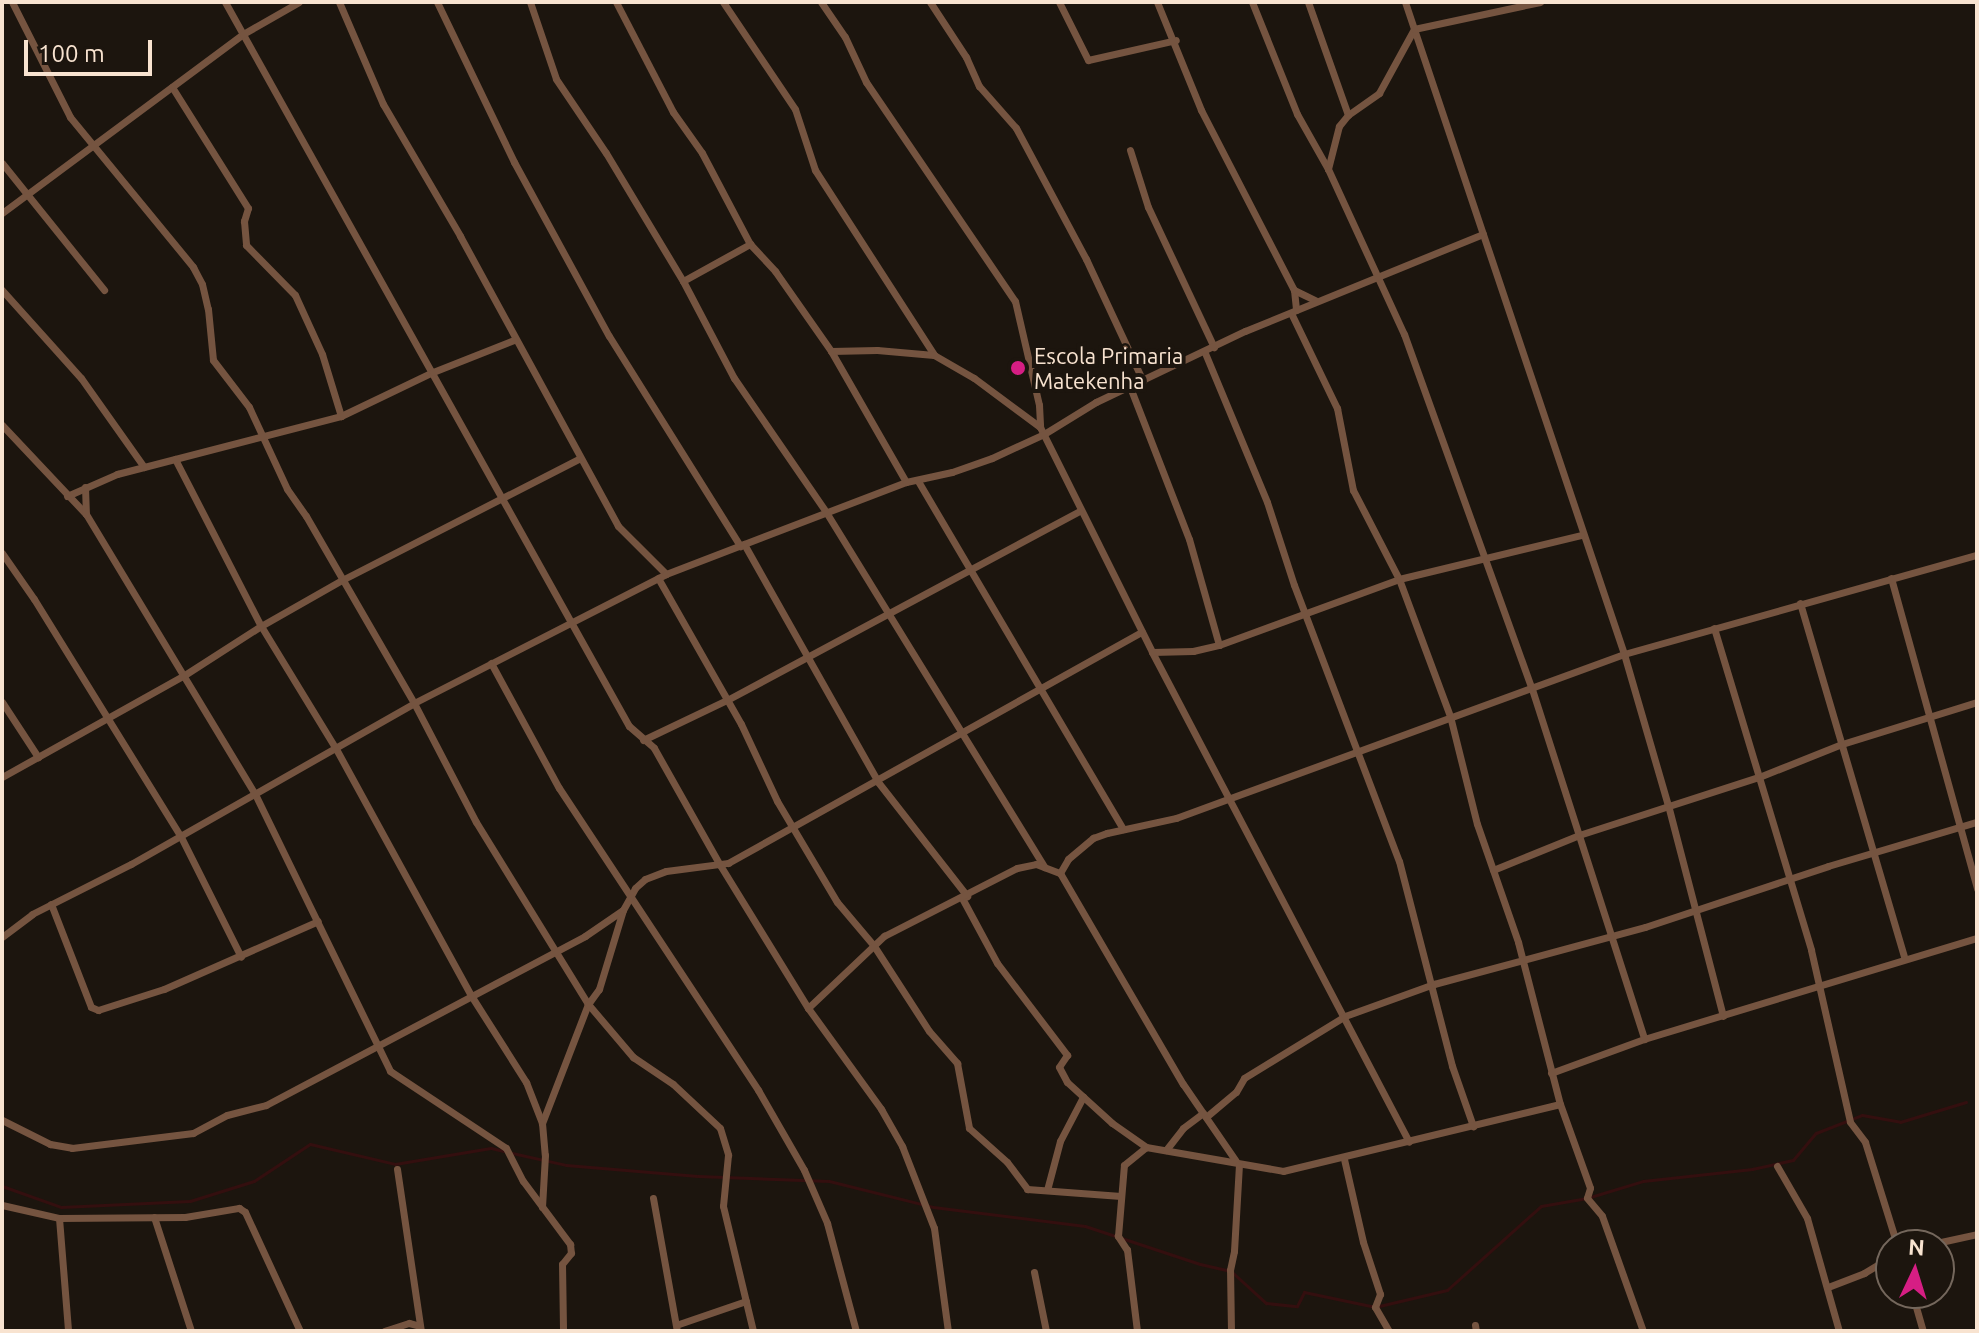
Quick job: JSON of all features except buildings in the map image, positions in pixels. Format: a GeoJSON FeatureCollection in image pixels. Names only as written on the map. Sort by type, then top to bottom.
{"type":"FeatureCollection","features":[{"type":"Feature","properties":{"kind":"street"},"geometry":{"type":"LineString","coordinates":[[12,2],[70,117],[193,267],[202,284],[208,309],[213,360],[249,407],[287,489],[414,703],[476,822],[553,952],[588,1004],[633,1057],[673,1084],[720,1128],[728,1155],[723,1206],[753,1331]]}},
{"type":"Feature","properties":{"kind":"street"},"geometry":{"type":"LineString","coordinates":[[225,2],[629,726],[654,748],[720,865],[808,1008],[881,1109],[902,1146],[934,1228],[948,1331]]}},
{"type":"Feature","properties":{"kind":"street"},"geometry":{"type":"LineString","coordinates":[[2,213],[243,34],[299,2]]}},
{"type":"Feature","properties":{"kind":"street"},"geometry":{"type":"LineString","coordinates":[[339,2],[383,104],[460,236],[618,526],[666,574]]}},
{"type":"Feature","properties":{"kind":"street"},"geometry":{"type":"LineString","coordinates":[[437,2],[514,162],[609,336],[742,545],[878,782],[965,897],[997,963],[1055,1035],[1067,1056],[1059,1070],[1083,1097],[1146,1147],[1283,1171],[1344,1159],[1560,1104]]}},
{"type":"Feature","properties":{"kind":"street"},"geometry":{"type":"LineString","coordinates":[[530,2],[556,79],[606,153],[683,281],[734,378],[826,512],[960,736],[1044,867]]}},
{"type":"Feature","properties":{"kind":"street"},"geometry":{"type":"LineString","coordinates":[[616,2],[673,112],[702,153],[750,244],[775,271],[831,351],[906,482]]}},
{"type":"Feature","properties":{"kind":"street"},"geometry":{"type":"LineString","coordinates":[[723,2],[795,109],[815,170],[934,355]]}},
{"type":"Feature","properties":{"kind":"street"},"geometry":{"type":"LineString","coordinates":[[821,2],[845,37],[866,82],[1015,301],[1042,431],[1152,652],[1231,797],[1409,1142]]}},
{"type":"Feature","properties":{"kind":"street"},"geometry":{"type":"LineString","coordinates":[[930,2],[966,57],[979,86],[1016,128],[1086,259],[1143,381]]}},
{"type":"Feature","properties":{"kind":"street"},"geometry":{"type":"LineString","coordinates":[[1059,2],[1088,60],[1176,40]]}},
{"type":"Feature","properties":{"kind":"street"},"geometry":{"type":"LineString","coordinates":[[1157,2],[1176,40],[1201,110],[1294,290],[1293,312],[1337,408],[1353,490],[1399,579],[1450,716],[1493,870],[1523,961],[1560,1104],[1590,1188],[1587,1198],[1602,1216],[1643,1331]]}},
{"type":"Feature","properties":{"kind":"street"},"geometry":{"type":"LineString","coordinates":[[1252,2],[1297,114],[1328,169],[1379,275],[1531,686],[1644,1039]]}},
{"type":"Feature","properties":{"kind":"street"},"geometry":{"type":"LineString","coordinates":[[1308,2],[1348,115]]}},
{"type":"Feature","properties":{"kind":"street"},"geometry":{"type":"LineString","coordinates":[[1405,2],[1451,149],[1483,234],[1581,535],[1624,654],[1697,910],[1723,1016]]}},
{"type":"Feature","properties":{"kind":"street"},"geometry":{"type":"LineString","coordinates":[[1328,169],[1336,136],[1348,115],[1379,93],[1414,29],[1540,2]]}},
{"type":"Feature","properties":{"kind":"street"},"geometry":{"type":"LineString","coordinates":[[172,87],[248,208],[244,221],[246,245],[295,295],[322,354],[341,416]]}},
{"type":"Feature","properties":{"kind":"street"},"geometry":{"type":"LineString","coordinates":[[1130,150],[1148,207],[1214,347]]}},
{"type":"Feature","properties":{"kind":"street"},"geometry":{"type":"LineString","coordinates":[[2,163],[104,290]]}},
{"type":"Feature","properties":{"kind":"street"},"geometry":{"type":"LineString","coordinates":[[2,937],[17,923],[255,794],[414,703],[666,574],[906,482],[992,458],[1096,402],[1214,347],[1317,301],[1483,234]]}},
{"type":"Feature","properties":{"kind":"street"},"geometry":{"type":"LineString","coordinates":[[683,281],[750,244]]}},
{"type":"Feature","properties":{"kind":"street"},"geometry":{"type":"LineString","coordinates":[[2,290],[81,378],[144,467]]}},
{"type":"Feature","properties":{"kind":"street"},"geometry":{"type":"LineString","coordinates":[[1294,290],[1317,301]]}},
{"type":"Feature","properties":{"kind":"street"},"geometry":{"type":"LineString","coordinates":[[67,496],[144,467],[263,439],[341,416],[433,372],[514,340]]}},
{"type":"Feature","properties":{"kind":"street"},"geometry":{"type":"LineString","coordinates":[[831,351],[877,350],[934,355],[974,378],[1042,431]]}},
{"type":"Feature","properties":{"kind":"street"},"geometry":{"type":"LineString","coordinates":[[1205,353],[1244,441],[1399,861],[1434,984],[1452,1066],[1473,1126]]}},
{"type":"Feature","properties":{"kind":"street"},"geometry":{"type":"LineString","coordinates":[[1130,387],[1189,539],[1219,645]]}},
{"type":"Feature","properties":{"kind":"street"},"geometry":{"type":"LineString","coordinates":[[2,425],[86,514],[255,794],[376,1048],[390,1071],[506,1148],[571,1249],[562,1264],[563,1331]]}},
{"type":"Feature","properties":{"kind":"street"},"geometry":{"type":"LineString","coordinates":[[2,777],[183,676],[261,626],[342,580],[499,496],[580,458]]}},
{"type":"Feature","properties":{"kind":"street"},"geometry":{"type":"LineString","coordinates":[[175,459],[261,626],[335,747],[472,997],[526,1082],[542,1123],[545,1155],[542,1207]]}},
{"type":"Feature","properties":{"kind":"street"},"geometry":{"type":"LineString","coordinates":[[918,481],[1123,829]]}},
{"type":"Feature","properties":{"kind":"street"},"geometry":{"type":"LineString","coordinates":[[85,487],[86,514]]}},
{"type":"Feature","properties":{"kind":"street"},"geometry":{"type":"LineString","coordinates":[[643,740],[806,659],[886,612],[970,572],[1080,511]]}},
{"type":"Feature","properties":{"kind":"street"},"geometry":{"type":"LineString","coordinates":[[1152,652],[1193,651],[1219,645],[1399,579],[1581,535]]}},
{"type":"Feature","properties":{"kind":"street"},"geometry":{"type":"LineString","coordinates":[[2,553],[34,599],[180,835],[241,957]]}},
{"type":"Feature","properties":{"kind":"street"},"geometry":{"type":"LineString","coordinates":[[1060,873],[1068,859],[1093,838],[1176,818],[1531,686],[1624,654],[1977,555]]}},
{"type":"Feature","properties":{"kind":"street"},"geometry":{"type":"LineString","coordinates":[[658,578],[727,700],[777,801],[837,902],[874,946],[929,1031],[960,1069],[969,1128],[1007,1162],[1024,1187],[1121,1196]]}},
{"type":"Feature","properties":{"kind":"street"},"geometry":{"type":"LineString","coordinates":[[1891,578],[1977,889]]}},
{"type":"Feature","properties":{"kind":"street"},"geometry":{"type":"LineString","coordinates":[[1800,603],[1905,959]]}},
{"type":"Feature","properties":{"kind":"street"},"geometry":{"type":"LineString","coordinates":[[1714,628],[1790,878],[1850,1122],[1865,1142],[1892,1229]]}},
{"type":"Feature","properties":{"kind":"street"},"geometry":{"type":"LineString","coordinates":[[542,1123],[588,1004],[599,989],[623,910],[645,879],[666,871],[720,865],[794,829],[1142,632]]}},
{"type":"Feature","properties":{"kind":"street"},"geometry":{"type":"LineString","coordinates":[[491,663],[559,788],[758,1090],[804,1170],[827,1223],[856,1331]]}},
{"type":"Feature","properties":{"kind":"street"},"geometry":{"type":"LineString","coordinates":[[2,702],[38,757]]}},
{"type":"Feature","properties":{"kind":"street"},"geometry":{"type":"LineString","coordinates":[[1493,870],[1579,835],[1759,777],[1842,744],[1977,702]]}},
{"type":"Feature","properties":{"kind":"street"},"geometry":{"type":"LineString","coordinates":[[1166,1150],[1183,1128],[1236,1092],[1244,1078],[1345,1016],[1434,984],[1612,936],[1977,822]]}},
{"type":"Feature","properties":{"kind":"street"},"geometry":{"type":"LineString","coordinates":[[808,1008],[884,936],[1024,865],[1060,873],[1204,1115],[1237,1163],[1234,1251],[1230,1270],[1231,1331]]}},
{"type":"Feature","properties":{"kind":"street"},"geometry":{"type":"LineString","coordinates":[[51,904],[95,1010],[164,989],[318,921]]}},
{"type":"Feature","properties":{"kind":"street"},"geometry":{"type":"LineString","coordinates":[[2,1120],[50,1144],[72,1148],[193,1133],[214,1120],[266,1105],[376,1048],[585,936],[623,910]]}},
{"type":"Feature","properties":{"kind":"street"},"geometry":{"type":"LineString","coordinates":[[1551,1073],[1644,1039],[1977,938]]}},
{"type":"Feature","properties":{"kind":"street"},"geometry":{"type":"LineString","coordinates":[[1047,1190],[1060,1141],[1083,1097]]}},
{"type":"Feature","properties":{"kind":"street"},"geometry":{"type":"LineString","coordinates":[[1137,1331],[1127,1250],[1118,1236],[1124,1165],[1146,1147]]}},
{"type":"Feature","properties":{"kind":"street"},"geometry":{"type":"LineString","coordinates":[[1344,1159],[1363,1242],[1380,1294],[1375,1307],[1389,1331]]}},
{"type":"Feature","properties":{"kind":"street"},"geometry":{"type":"LineString","coordinates":[[1777,1166],[1807,1218],[1839,1331]]}},
{"type":"Feature","properties":{"kind":"street"},"geometry":{"type":"LineString","coordinates":[[397,1169],[421,1329]]}},
{"type":"Feature","properties":{"kind":"street"},"geometry":{"type":"LineString","coordinates":[[653,1198],[676,1328],[746,1301]]}},
{"type":"Feature","properties":{"kind":"street"},"geometry":{"type":"LineString","coordinates":[[2,1205],[59,1218],[202,1215],[234,1207],[245,1212],[300,1331]]}},
{"type":"Feature","properties":{"kind":"street"},"geometry":{"type":"LineString","coordinates":[[154,1217],[191,1331]]}},
{"type":"Feature","properties":{"kind":"street"},"geometry":{"type":"LineString","coordinates":[[59,1218],[68,1331]]}},
{"type":"Feature","properties":{"kind":"street"},"geometry":{"type":"LineString","coordinates":[[1955,1239],[1977,1234]]}},
{"type":"Feature","properties":{"kind":"street"},"geometry":{"type":"LineString","coordinates":[[1828,1287],[1875,1266]]}},
{"type":"Feature","properties":{"kind":"street"},"geometry":{"type":"LineString","coordinates":[[1034,1272],[1044,1309],[1046,1331]]}},
{"type":"Feature","properties":{"kind":"street"},"geometry":{"type":"LineString","coordinates":[[1917,1309],[1923,1331]]}},
{"type":"Feature","properties":{"kind":"street"},"geometry":{"type":"LineString","coordinates":[[384,1331],[409,1323],[421,1329]]}},
{"type":"Feature","properties":{"kind":"waterway"},"geometry":{"type":"LineString","coordinates":[[1233,1273],[1266,1303],[1297,1306],[1304,1292],[1375,1307],[1447,1290],[1541,1206],[1587,1198],[1643,1181],[1752,1169],[1793,1160],[1816,1133],[1862,1115],[1900,1122],[1966,1102]]}},
{"type":"Feature","properties":{"kind":"waterway"},"geometry":{"type":"LineString","coordinates":[[2,1186],[61,1207],[190,1201],[254,1181],[310,1144],[395,1164],[491,1148],[504,1151]]}},
{"type":"Feature","properties":{"kind":"waterway"},"geometry":{"type":"LineString","coordinates":[[512,1153],[566,1165],[698,1176],[829,1181],[933,1207],[1085,1226],[1227,1270]]}},
{"type":"Feature","properties":{"kind":"place","name":"Escola Primaria Matekenha"},"geometry":{"type":"Point","coordinates":[1018,368]}}]}
